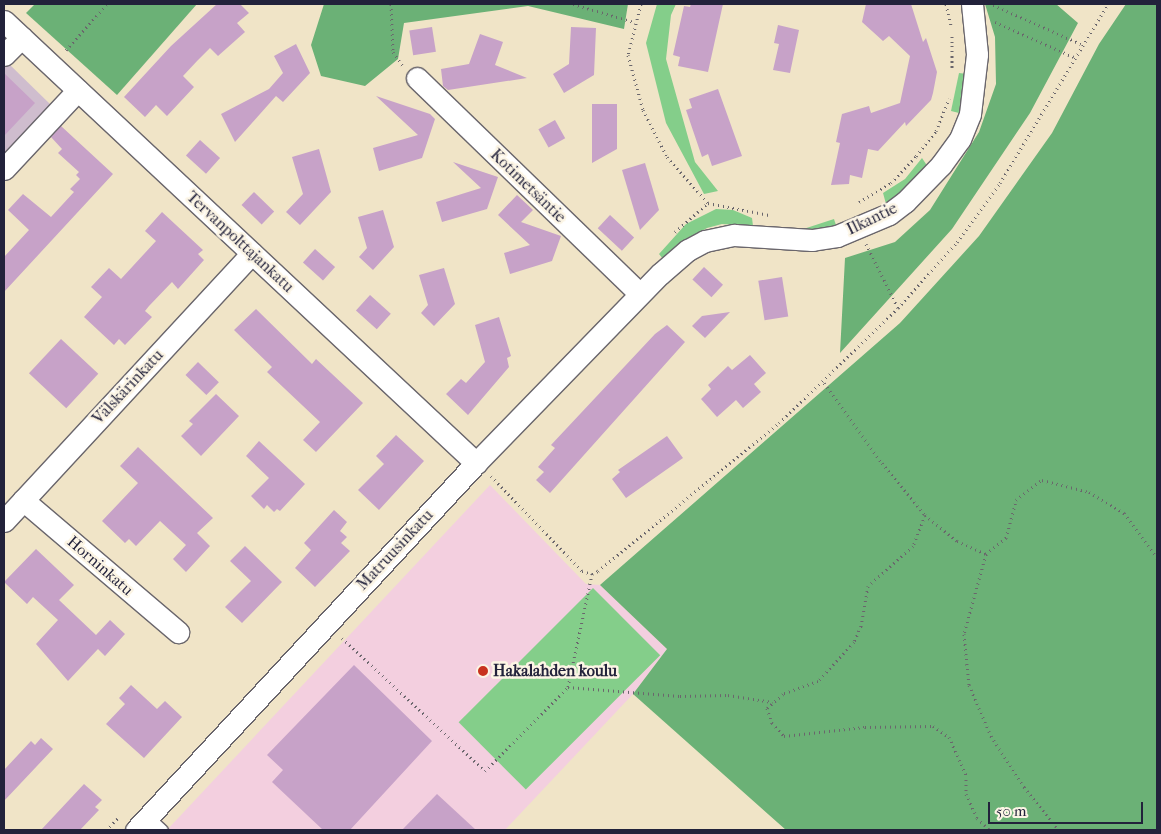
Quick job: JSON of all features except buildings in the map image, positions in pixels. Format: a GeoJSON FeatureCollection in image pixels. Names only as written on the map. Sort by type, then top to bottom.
{"type":"FeatureCollection","features":[{"type":"Feature","properties":{"kind":"street","name":"Ilkantie"},"geometry":{"type":"LineString","coordinates":[[660,274],[688,250],[719,238],[752,235],[812,240],[858,228],[904,202],[941,165],[960,139],[975,87],[979,7]]}},
{"type":"Feature","properties":{"kind":"street","name":"Tervanpolttajankatu"},"geometry":{"type":"LineString","coordinates":[[4,21],[476,463]]}},
{"type":"Feature","properties":{"kind":"street"},"geometry":{"type":"LineString","coordinates":[[4,55],[22,37]]}},
{"type":"Feature","properties":{"kind":"street","name":"Kotimetsäntie"},"geometry":{"type":"LineString","coordinates":[[417,78],[640,294]]}},
{"type":"Feature","properties":{"kind":"street"},"geometry":{"type":"LineString","coordinates":[[4,169],[78,90]]}},
{"type":"Feature","properties":{"kind":"street","name":"Välskärinkatu"},"geometry":{"type":"LineString","coordinates":[[4,521],[252,253]]}},
{"type":"Feature","properties":{"kind":"street","name":"Matruusinkatu"},"geometry":{"type":"LineString","coordinates":[[148,826],[476,463],[660,274]]}},
{"type":"Feature","properties":{"kind":"street","name":"Horninkatu"},"geometry":{"type":"LineString","coordinates":[[23,500],[178,632]]}},
{"type":"Feature","properties":{"kind":"path"},"geometry":{"type":"LineString","coordinates":[[61,55],[107,4]]}},
{"type":"Feature","properties":{"kind":"path"},"geometry":{"type":"LineString","coordinates":[[391,4],[389,18],[393,52],[417,78]]}},
{"type":"Feature","properties":{"kind":"path"},"geometry":{"type":"LineString","coordinates":[[573,4],[634,22]]}},
{"type":"Feature","properties":{"kind":"path"},"geometry":{"type":"LineString","coordinates":[[641,4],[634,22],[628,54],[643,110],[666,156],[708,203]]}},
{"type":"Feature","properties":{"kind":"path"},"geometry":{"type":"LineString","coordinates":[[340,636],[485,771],[568,687],[592,574],[779,423],[824,383],[898,308],[957,242],[1000,183],[1036,126],[1081,44],[1108,4]]}},
{"type":"Feature","properties":{"kind":"path"},"geometry":{"type":"LineString","coordinates":[[979,7],[1081,44]]}},
{"type":"Feature","properties":{"kind":"path"},"geometry":{"type":"LineString","coordinates":[[979,7],[1074,57]]}},
{"type":"Feature","properties":{"kind":"path"},"geometry":{"type":"LineString","coordinates":[[858,228],[898,308]]}},
{"type":"Feature","properties":{"kind":"path"},"geometry":{"type":"LineString","coordinates":[[824,383],[882,463],[925,515],[957,541],[986,554]]}},
{"type":"Feature","properties":{"kind":"path"},"geometry":{"type":"LineString","coordinates":[[476,463],[582,572],[592,574]]}},
{"type":"Feature","properties":{"kind":"path"},"geometry":{"type":"LineString","coordinates":[[1059,830],[1024,788],[1001,750],[969,685],[964,634],[986,554],[1006,538],[1016,500],[1042,480],[1089,492],[1124,513],[1157,558]]}},
{"type":"Feature","properties":{"kind":"path"},"geometry":{"type":"LineString","coordinates":[[925,515],[913,546],[868,586],[860,626],[854,642],[818,680],[772,702],[767,708],[772,723],[784,736],[865,727],[933,726],[949,737],[966,775],[966,794],[976,818],[990,830]]}},
{"type":"Feature","properties":{"kind":"path"},"geometry":{"type":"LineString","coordinates":[[568,687],[680,696],[728,695],[772,702]]}},
{"type":"Feature","properties":{"kind":"shaded area"},"geometry":{"type":"Polygon","coordinates":[[[7,62],[52,106],[4,155],[4,66],[7,62]]]}},
{"type":"Feature","properties":{"kind":"shaded area","name":"Hakalahden koulu"},"geometry":{"type":"Polygon","coordinates":[[[490,485],[586,584],[600,585],[667,649],[633,694],[505,830],[167,830],[490,485]]]}},
{"type":"Feature","properties":{"kind":"green space"},"geometry":{"type":"Polygon","coordinates":[[[35,4],[197,4],[117,95],[26,13],[35,4]]]}},
{"type":"Feature","properties":{"kind":"green space"},"geometry":{"type":"Polygon","coordinates":[[[324,4],[628,4],[624,29],[528,6],[404,23],[398,59],[365,86],[321,76],[311,45],[324,4]]]}},
{"type":"Feature","properties":{"kind":"green space"},"geometry":{"type":"Polygon","coordinates":[[[657,4],[676,4],[671,15],[666,59],[695,162],[718,191],[704,194],[666,123],[646,43],[657,4]]]}},
{"type":"Feature","properties":{"kind":"green space"},"geometry":{"type":"Polygon","coordinates":[[[985,4],[1056,4],[1078,23],[1030,113],[952,229],[840,353],[845,258],[895,242],[930,210],[979,132],[996,84],[995,37],[985,4]]]}},
{"type":"Feature","properties":{"kind":"green space"},"geometry":{"type":"Polygon","coordinates":[[[1126,4],[1157,4],[1157,830],[786,830],[633,694],[667,649],[600,585],[900,323],[979,236],[1052,133],[1099,44],[1126,4]]]}},
{"type":"Feature","properties":{"kind":"green space"},"geometry":{"type":"Polygon","coordinates":[[[959,73],[967,74],[966,94],[959,113],[951,111],[959,73]]]}},
{"type":"Feature","properties":{"kind":"green space"},"geometry":{"type":"Polygon","coordinates":[[[922,158],[928,167],[907,191],[886,204],[883,193],[905,179],[922,158]]]}},
{"type":"Feature","properties":{"kind":"green space"},"geometry":{"type":"Polygon","coordinates":[[[716,209],[733,210],[752,218],[753,226],[722,224],[707,228],[685,241],[663,259],[659,254],[686,224],[716,209]]]}},
{"type":"Feature","properties":{"kind":"green space"},"geometry":{"type":"Polygon","coordinates":[[[834,219],[836,225],[797,237],[795,232],[834,219]]]}},
{"type":"Feature","properties":{"kind":"green space"},"geometry":{"type":"Polygon","coordinates":[[[593,588],[660,655],[526,790],[459,722],[593,588]]]}},
{"type":"Feature","properties":{"kind":"place","name":"Hakalahden koulu"},"geometry":{"type":"Point","coordinates":[483,671]}}]}
